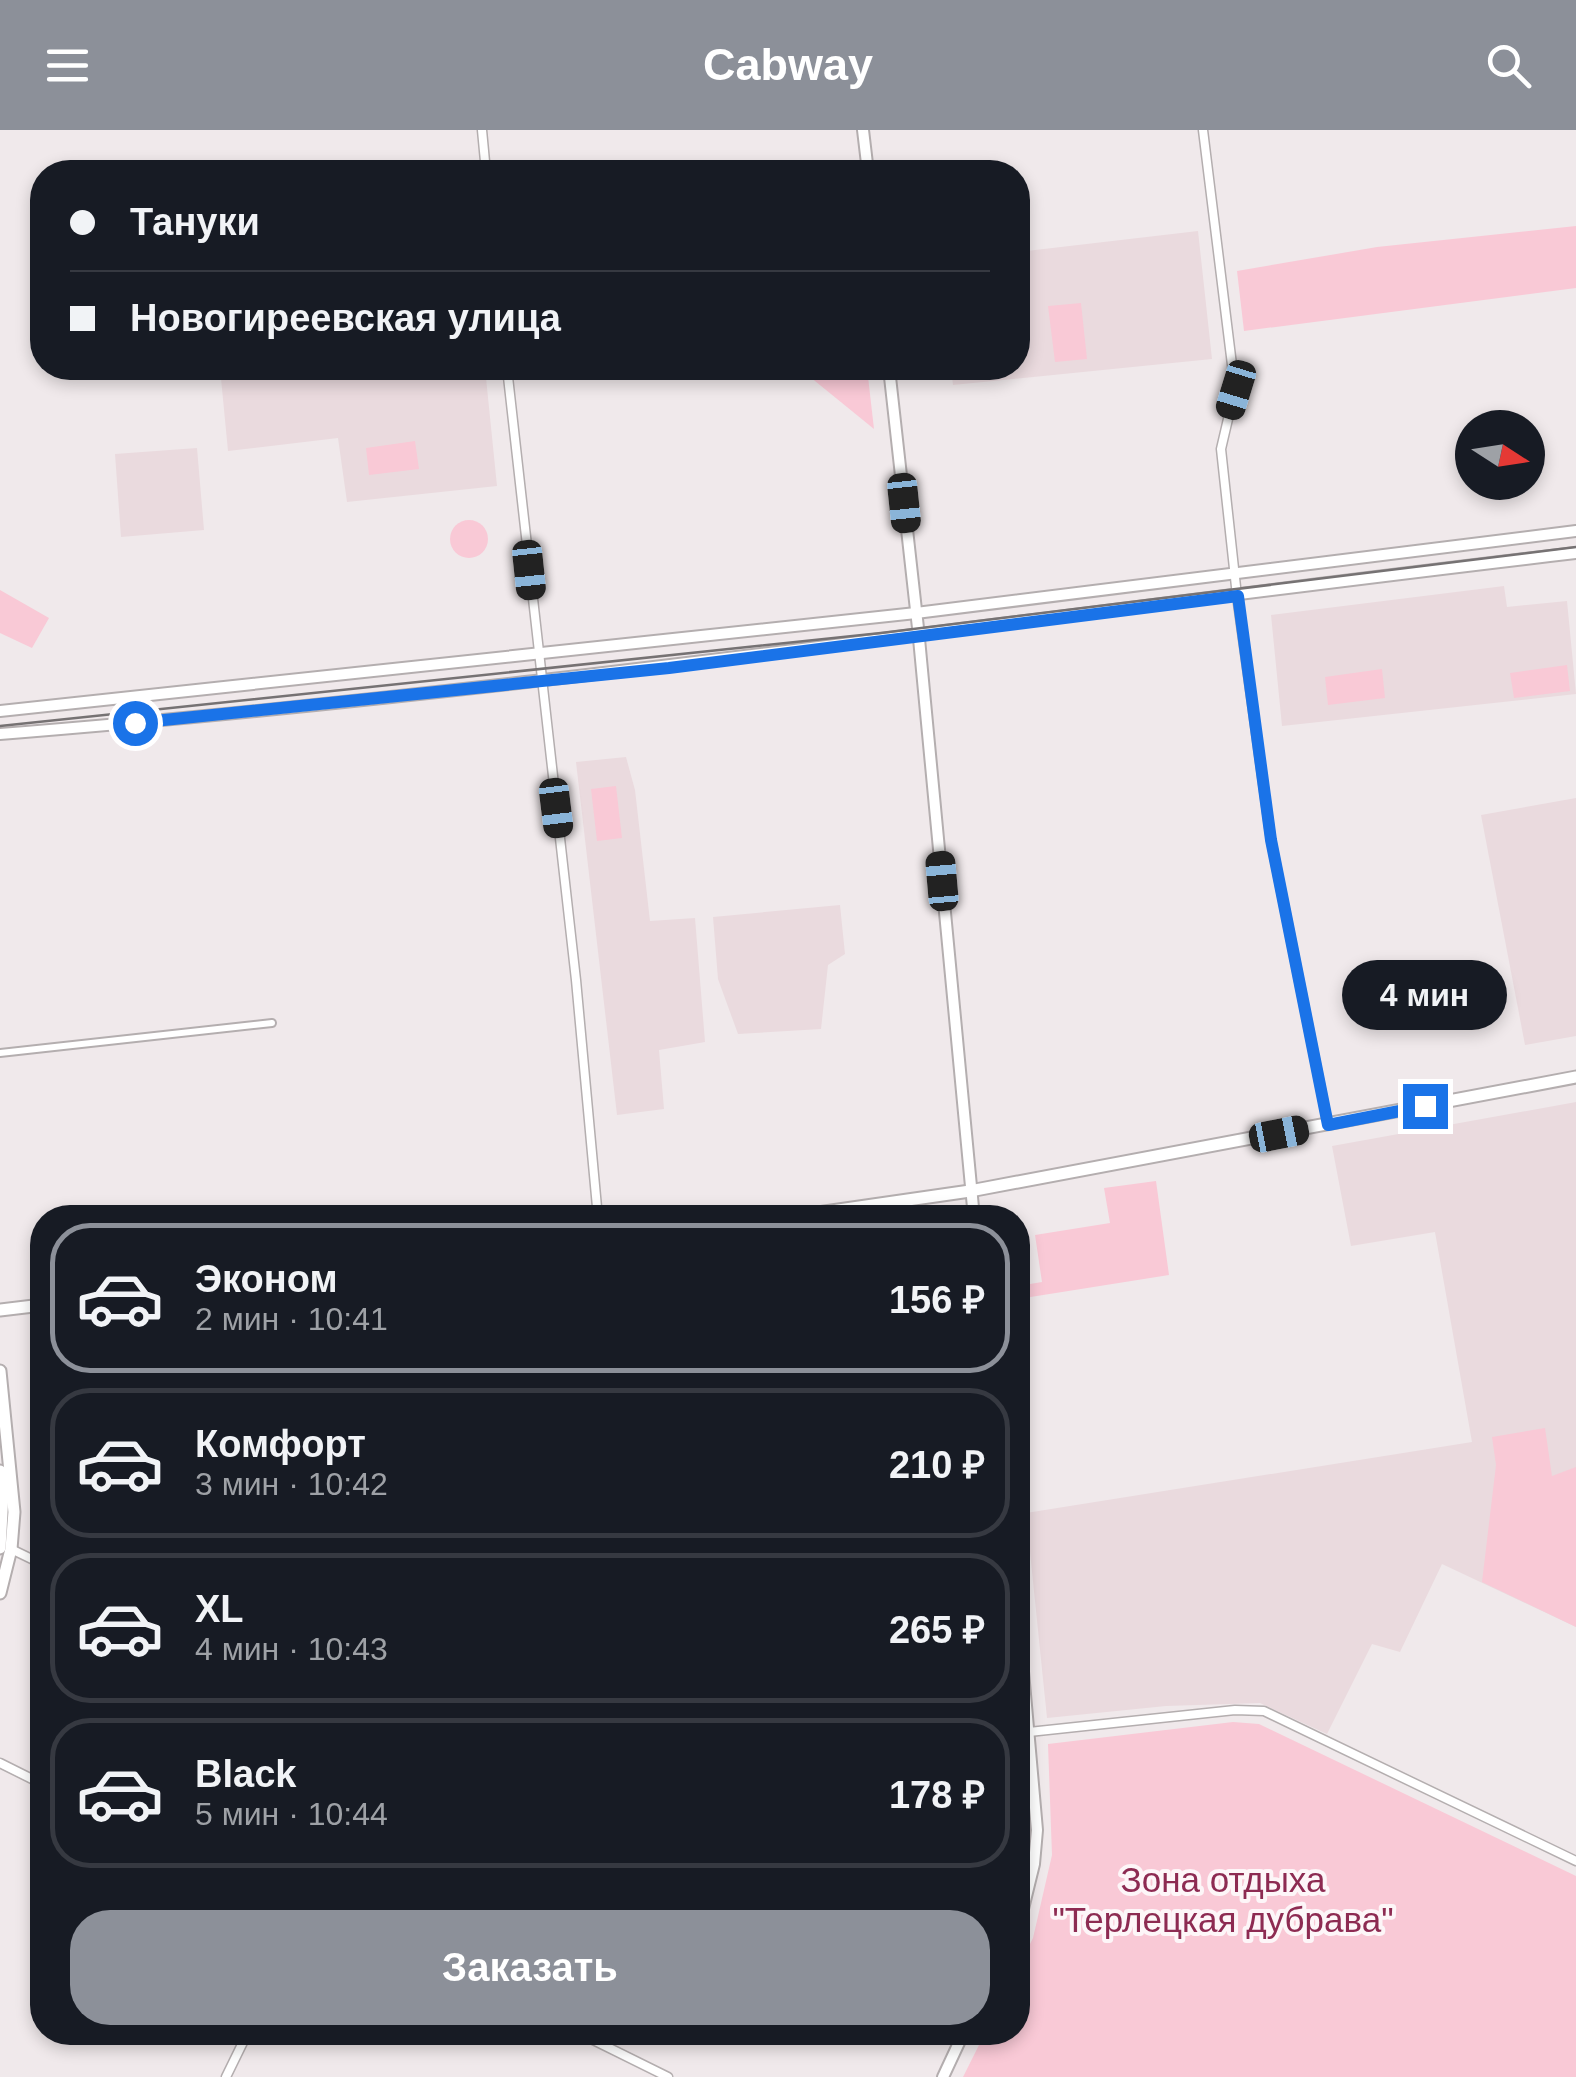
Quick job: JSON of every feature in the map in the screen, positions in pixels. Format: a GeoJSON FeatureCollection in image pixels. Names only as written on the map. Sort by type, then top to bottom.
{"type":"FeatureCollection","features":[{"type":"Feature","properties":{"kind":"main road"},"geometry":{"type":"LineString","coordinates":[[873,1205],[970,1191],[1576,1077]]}},
{"type":"Feature","properties":{"kind":"main road"},"geometry":{"type":"LineString","coordinates":[[0,1310],[30,1307]]}},
{"type":"Feature","properties":{"kind":"main road"},"geometry":{"type":"LineString","coordinates":[[0,1371],[12,1484],[0,1593]]}},
{"type":"Feature","properties":{"kind":"main road"},"geometry":{"type":"LineString","coordinates":[[0,1471],[6,1549]]}},
{"type":"Feature","properties":{"kind":"street"},"geometry":{"type":"LineString","coordinates":[[482,130],[485,160]]}},
{"type":"Feature","properties":{"kind":"street"},"geometry":{"type":"LineString","coordinates":[[864,130],[867,160]]}},
{"type":"Feature","properties":{"kind":"street"},"geometry":{"type":"LineString","coordinates":[[1203,130],[1236,390],[1221,448],[1235,573],[1271,840],[1328,1125]]}},
{"type":"Feature","properties":{"kind":"street"},"geometry":{"type":"LineString","coordinates":[[509,380],[576,980],[597,1205]]}},
{"type":"Feature","properties":{"kind":"street"},"geometry":{"type":"LineString","coordinates":[[891,380],[972,1205]]}},
{"type":"Feature","properties":{"kind":"street"},"geometry":{"type":"LineString","coordinates":[[0,711],[916,613],[1576,531]]}},
{"type":"Feature","properties":{"kind":"street"},"geometry":{"type":"LineString","coordinates":[[0,734],[542,681],[1576,553]]}},
{"type":"Feature","properties":{"kind":"street"},"geometry":{"type":"LineString","coordinates":[[0,1053],[272,1023]]}},
{"type":"Feature","properties":{"kind":"street"},"geometry":{"type":"LineString","coordinates":[[6,1549],[30,1559]]}},
{"type":"Feature","properties":{"kind":"street"},"geometry":{"type":"LineString","coordinates":[[1030,1732],[1235,1710],[1264,1711],[1576,1861]]}},
{"type":"Feature","properties":{"kind":"street"},"geometry":{"type":"LineString","coordinates":[[1030,1748],[1036,1846],[1030,1885]]}},
{"type":"Feature","properties":{"kind":"street"},"geometry":{"type":"LineString","coordinates":[[0,1763],[30,1778]]}},
{"type":"Feature","properties":{"kind":"street"},"geometry":{"type":"LineString","coordinates":[[226,2077],[242,2045]]}},
{"type":"Feature","properties":{"kind":"street"},"geometry":{"type":"LineString","coordinates":[[603,2045],[668,2077]]}},
{"type":"Feature","properties":{"kind":"street"},"geometry":{"type":"LineString","coordinates":[[943,2077],[958,2045]]}},
{"type":"Feature","properties":{"kind":"shaded area"},"geometry":{"type":"Polygon","coordinates":[[[1198,231],[1212,359],[1030,377],[1030,251],[1198,231]]]}},
{"type":"Feature","properties":{"kind":"shaded area"},"geometry":{"type":"Polygon","coordinates":[[[221,380],[486,380],[497,486],[347,502],[338,438],[228,451],[221,380]]]}},
{"type":"Feature","properties":{"kind":"shaded area"},"geometry":{"type":"Polygon","coordinates":[[[952,380],[1003,380],[953,385],[952,380]]]}},
{"type":"Feature","properties":{"kind":"shaded area"},"geometry":{"type":"Polygon","coordinates":[[[197,448],[204,530],[121,537],[115,454],[197,448]]]}},
{"type":"Feature","properties":{"kind":"shaded area"},"geometry":{"type":"Polygon","coordinates":[[[1504,586],[1507,607],[1567,601],[1576,694],[1282,726],[1271,615],[1504,586]]]}},
{"type":"Feature","properties":{"kind":"shaded area"},"geometry":{"type":"Polygon","coordinates":[[[626,757],[635,790],[650,921],[695,918],[705,1042],[659,1050],[664,1109],[617,1115],[576,762],[626,757]]]}},
{"type":"Feature","properties":{"kind":"shaded area"},"geometry":{"type":"Polygon","coordinates":[[[1576,798],[1576,1036],[1525,1045],[1481,815],[1576,798]]]}},
{"type":"Feature","properties":{"kind":"shaded area"},"geometry":{"type":"Polygon","coordinates":[[[840,905],[845,954],[828,965],[821,1029],[738,1034],[718,979],[713,917],[840,905]]]}},
{"type":"Feature","properties":{"kind":"shaded area"},"geometry":{"type":"Polygon","coordinates":[[[1576,1102],[1576,1627],[1442,1564],[1400,1652],[1372,1644],[1327,1734],[1260,1703],[1166,1706],[1047,1718],[1030,1552],[1030,1512],[1472,1442],[1435,1232],[1351,1246],[1332,1146],[1576,1102]]]}},
{"type":"Feature","properties":{"kind":"green space"},"geometry":{"type":"Polygon","coordinates":[[[1576,226],[1576,288],[1244,331],[1237,271],[1377,247],[1576,226]]]}},
{"type":"Feature","properties":{"kind":"green space"},"geometry":{"type":"Polygon","coordinates":[[[1081,303],[1087,359],[1055,362],[1048,306],[1081,303]]]}},
{"type":"Feature","properties":{"kind":"green space"},"geometry":{"type":"Polygon","coordinates":[[[814,380],[868,380],[874,429],[814,380]]]}},
{"type":"Feature","properties":{"kind":"green space"},"geometry":{"type":"Polygon","coordinates":[[[415,441],[419,469],[369,475],[366,448],[415,441]]]}},
{"type":"Feature","properties":{"kind":"green space"},"geometry":{"type":"Polygon","coordinates":[[[469,520],[482,526],[488,539],[482,552],[469,558],[456,552],[450,539],[456,526],[469,520]]]}},
{"type":"Feature","properties":{"kind":"green space"},"geometry":{"type":"Polygon","coordinates":[[[0,590],[49,618],[32,648],[0,633],[0,590]]]}},
{"type":"Feature","properties":{"kind":"green space"},"geometry":{"type":"Polygon","coordinates":[[[1567,665],[1570,691],[1514,698],[1510,673],[1567,665]]]}},
{"type":"Feature","properties":{"kind":"green space"},"geometry":{"type":"Polygon","coordinates":[[[1382,669],[1385,698],[1328,705],[1325,677],[1382,669]]]}},
{"type":"Feature","properties":{"kind":"green space"},"geometry":{"type":"Polygon","coordinates":[[[616,786],[622,838],[597,841],[591,789],[616,786]]]}},
{"type":"Feature","properties":{"kind":"green space"},"geometry":{"type":"Polygon","coordinates":[[[1156,1181],[1169,1275],[1030,1297],[1030,1284],[1042,1282],[1035,1235],[1110,1223],[1104,1188],[1156,1181]]]}},
{"type":"Feature","properties":{"kind":"green space"},"geometry":{"type":"Polygon","coordinates":[[[1545,1428],[1552,1476],[1576,1467],[1576,1627],[1482,1582],[1496,1465],[1492,1437],[1545,1428]]]}},
{"type":"Feature","properties":{"kind":"green space","name":"Зона отдыха \"Терлецкая дубрава\""},"geometry":{"type":"Polygon","coordinates":[[[1233,1722],[1259,1724],[1576,1876],[1576,2077],[963,2077],[979,2045],[1030,2045],[1030,1944],[1052,1855],[1048,1744],[1233,1722]]]}},
{"type":"Feature","properties":{"kind":"tram line"},"geometry":{"type":"LineString","coordinates":[[0,726],[881,633],[1576,547]]}},
{"type":"Feature","properties":{"kind":"route"},"geometry":{"type":"LineString","coordinates":[[135,723],[669,668],[1238,596],[1271,840],[1328,1125],[1425,1106]]}}]}
